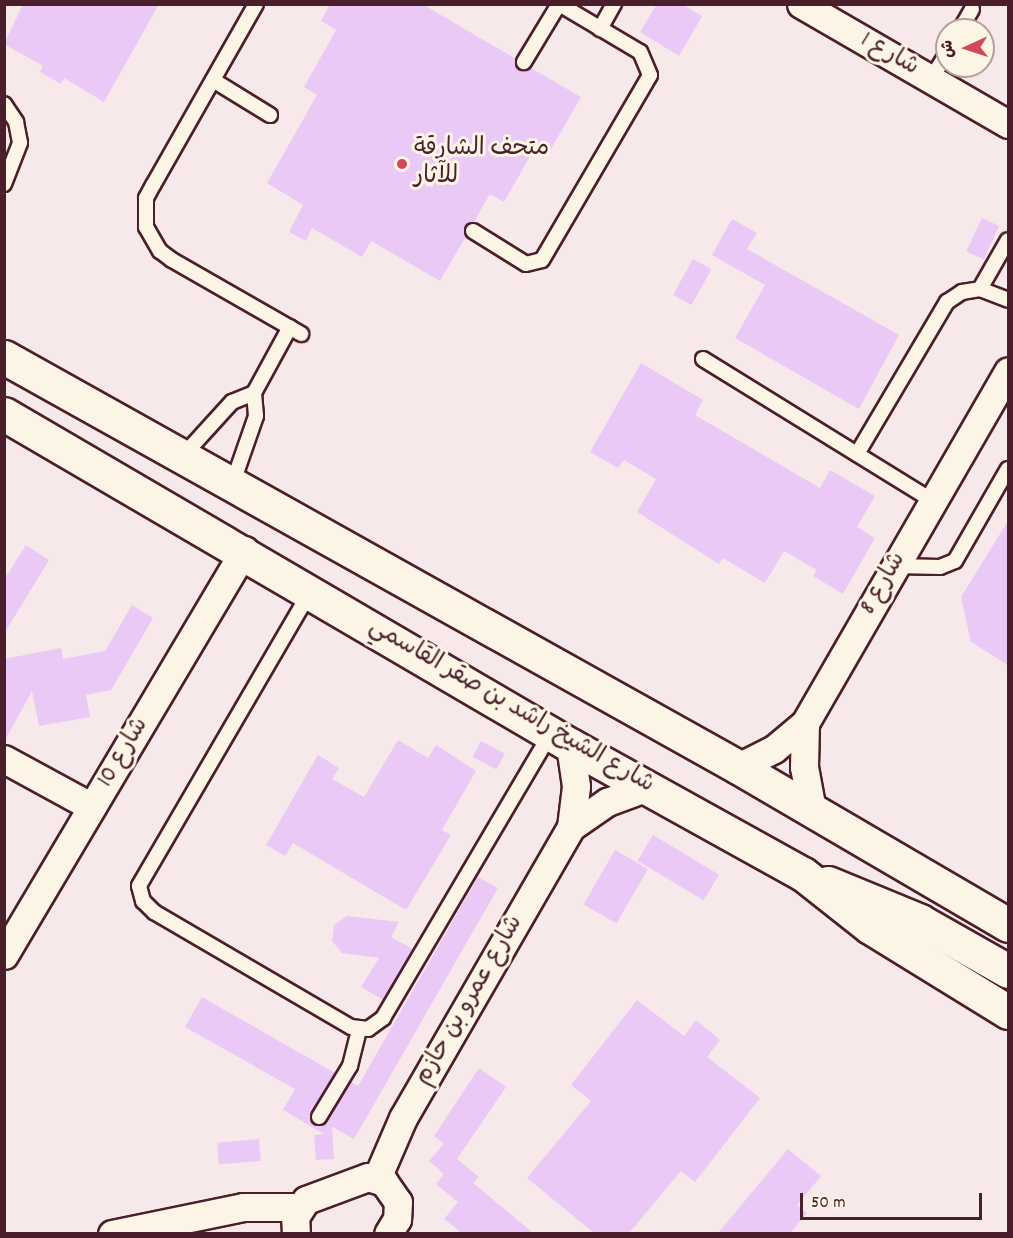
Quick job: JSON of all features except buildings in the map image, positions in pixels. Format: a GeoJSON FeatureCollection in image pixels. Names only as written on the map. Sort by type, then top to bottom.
{"type":"FeatureCollection","features":[{"type":"Feature","properties":{"kind":"main road"},"geometry":{"type":"LineString","coordinates":[[4,357],[180,458],[738,767],[1008,925]]}},
{"type":"Feature","properties":{"kind":"main road"},"geometry":{"type":"LineString","coordinates":[[4,392],[42,413],[63,390]]}},
{"type":"Feature","properties":{"kind":"main road","name":"شارع الشيخ راشد بن صقر القاسمي"},"geometry":{"type":"LineString","coordinates":[[4,414],[244,550],[561,739],[803,874],[870,927],[1008,1012]]}},
{"type":"Feature","properties":{"kind":"main road"},"geometry":{"type":"LineString","coordinates":[[803,874],[920,921],[1008,971]]}},
{"type":"Feature","properties":{"kind":"street","name":"شارع 1"},"geometry":{"type":"LineString","coordinates":[[801,4],[1008,124]]}},
{"type":"Feature","properties":{"kind":"street","name":"شارع 8"},"geometry":{"type":"LineString","coordinates":[[812,810],[804,766],[805,723],[1008,371]]}},
{"type":"Feature","properties":{"kind":"street","name":"شارع 10"},"geometry":{"type":"LineString","coordinates":[[4,955],[244,550]]}},
{"type":"Feature","properties":{"kind":"street"},"geometry":{"type":"LineString","coordinates":[[738,767],[774,749],[805,723]]}},
{"type":"Feature","properties":{"kind":"street","name":"شارع عمرو بن حازم"},"geometry":{"type":"LineString","coordinates":[[376,1178],[403,1118],[571,827],[576,786],[561,739]]}},
{"type":"Feature","properties":{"kind":"street"},"geometry":{"type":"LineString","coordinates":[[4,759],[92,807]]}},
{"type":"Feature","properties":{"kind":"street","name":"شارع عمرو بن حازم"},"geometry":{"type":"LineString","coordinates":[[571,827],[607,802],[648,788]]}},
{"type":"Feature","properties":{"kind":"street"},"geometry":{"type":"LineString","coordinates":[[111,1233],[243,1207],[298,1220],[314,1194],[347,1182],[376,1178],[390,1187],[398,1202],[394,1231]]}},
{"type":"Feature","properties":{"kind":"lane"},"geometry":{"type":"LineString","coordinates":[[180,458],[232,402],[254,393],[296,330],[172,260],[160,251],[146,227],[146,198],[256,4]]}},
{"type":"Feature","properties":{"kind":"lane"},"geometry":{"type":"LineString","coordinates":[[474,231],[526,264],[538,264],[546,256],[650,75],[640,52],[559,4],[524,62]]}},
{"type":"Feature","properties":{"kind":"lane"},"geometry":{"type":"LineString","coordinates":[[600,29],[614,4]]}},
{"type":"Feature","properties":{"kind":"lane"},"geometry":{"type":"LineString","coordinates":[[967,18],[972,9]]}},
{"type":"Feature","properties":{"kind":"lane"},"geometry":{"type":"LineString","coordinates":[[931,80],[935,73]]}},
{"type":"Feature","properties":{"kind":"lane"},"geometry":{"type":"LineString","coordinates":[[213,81],[270,115]]}},
{"type":"Feature","properties":{"kind":"lane"},"geometry":{"type":"LineString","coordinates":[[4,104],[16,122],[20,142],[4,184]]}},
{"type":"Feature","properties":{"kind":"lane"},"geometry":{"type":"LineString","coordinates":[[980,289],[1008,240]]}},
{"type":"Feature","properties":{"kind":"lane"},"geometry":{"type":"LineString","coordinates":[[857,454],[941,309],[962,292],[980,289],[1008,300]]}},
{"type":"Feature","properties":{"kind":"lane"},"geometry":{"type":"LineString","coordinates":[[703,359],[933,501]]}},
{"type":"Feature","properties":{"kind":"lane"},"geometry":{"type":"LineString","coordinates":[[232,487],[256,416],[254,393]]}},
{"type":"Feature","properties":{"kind":"lane"},"geometry":{"type":"LineString","coordinates":[[895,566],[940,567],[955,561],[1008,469]]}},
{"type":"Feature","properties":{"kind":"lane"},"geometry":{"type":"LineString","coordinates":[[311,590],[139,886],[143,901],[154,912],[359,1030],[368,1029],[383,1018],[561,739]]}},
{"type":"Feature","properties":{"kind":"lane"},"geometry":{"type":"LineString","coordinates":[[318,1117],[352,1060],[359,1030]]}},
{"type":"Feature","properties":{"kind":"place","name":"متحف الشارقة للآثار"},"geometry":{"type":"Point","coordinates":[402,164]}}]}
